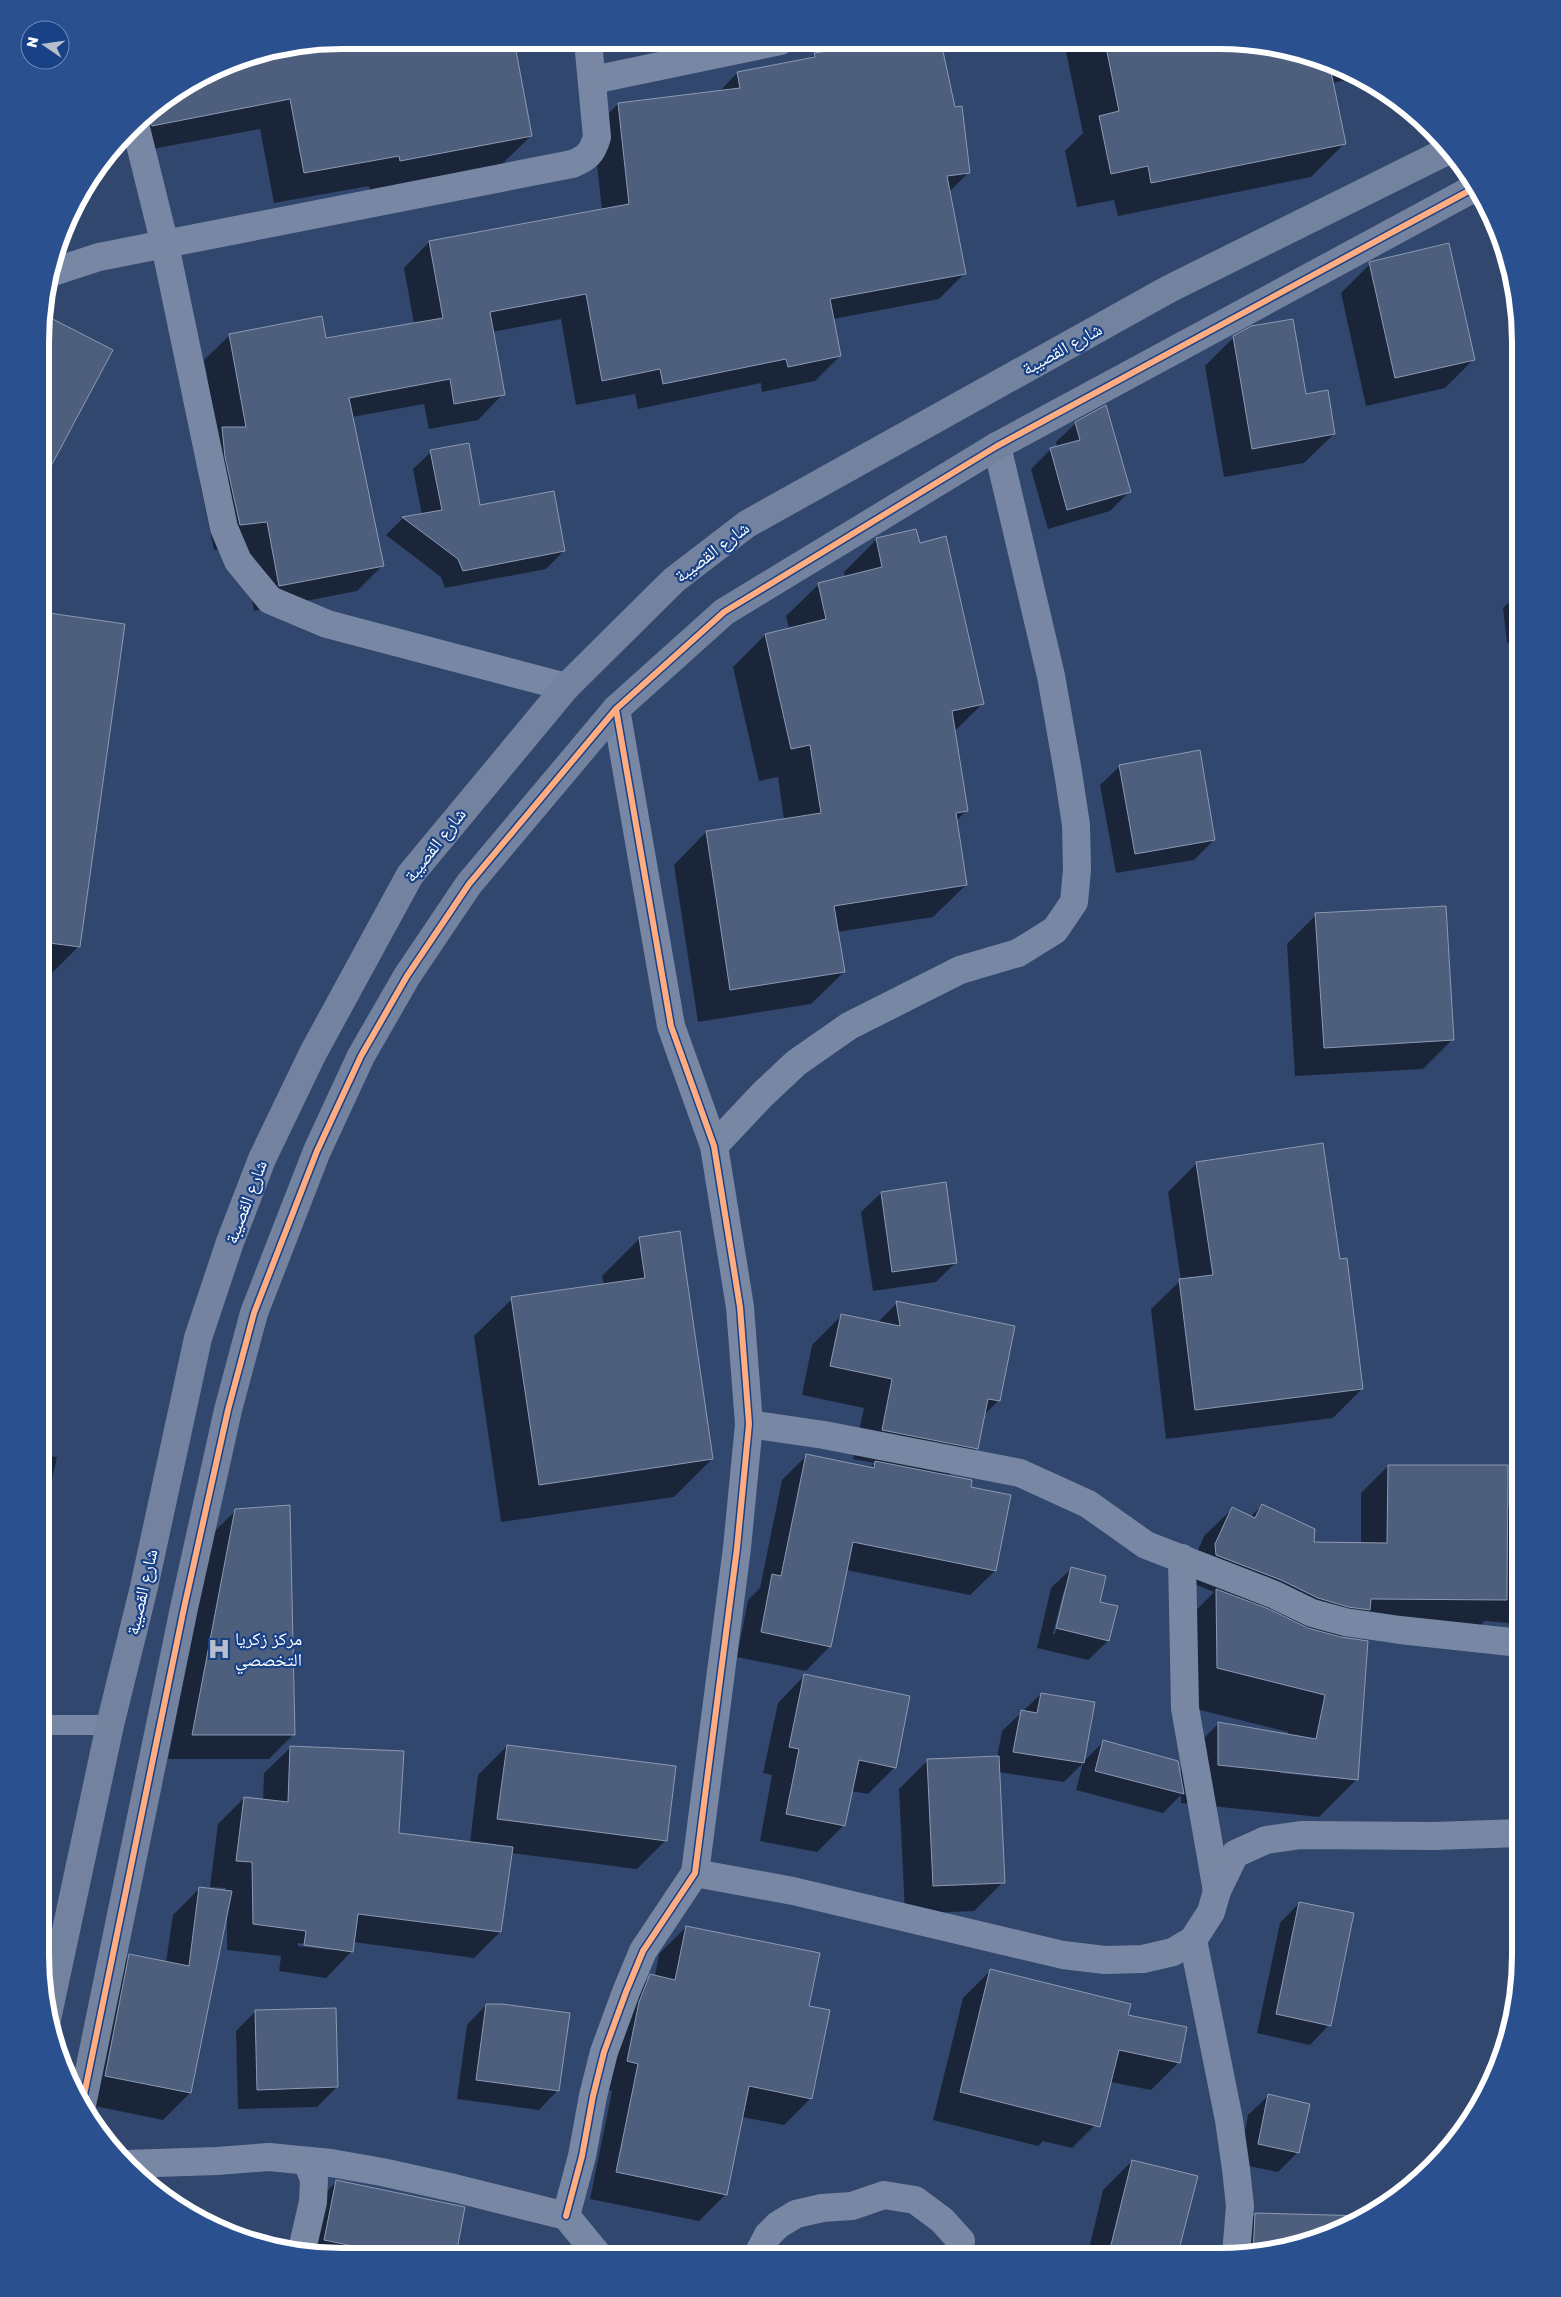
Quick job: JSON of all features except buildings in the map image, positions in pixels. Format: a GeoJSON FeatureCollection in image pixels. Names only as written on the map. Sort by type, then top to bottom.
{"type":"FeatureCollection","features":[{"type":"Feature","properties":{"kind":"street"},"geometry":{"type":"LineString","coordinates":[[58,270],[99,257],[572,164],[584,159],[593,150],[597,138],[589,49]]}},
{"type":"Feature","properties":{"kind":"street"},"geometry":{"type":"LineString","coordinates":[[593,80],[742,49]]}},
{"type":"Feature","properties":{"kind":"street"},"geometry":{"type":"LineString","coordinates":[[138,131],[165,245],[224,528],[238,561],[270,600],[327,624],[566,686]]}},
{"type":"Feature","properties":{"kind":"street","name":"شارع القصيبة"},"geometry":{"type":"LineString","coordinates":[[52,1998],[110,1725],[144,1587],[198,1338],[230,1242],[262,1159],[313,1053],[410,875],[566,686],[674,580],[747,524],[1169,289],[1443,152]]}},
{"type":"Feature","properties":{"kind":"street"},"geometry":{"type":"LineString","coordinates":[[84,2095],[184,1608],[228,1410],[254,1313],[317,1151],[361,1056],[407,976],[469,884],[616,709],[724,612],[996,446],[1470,190]]}},
{"type":"Feature","properties":{"kind":"street"},"geometry":{"type":"LineString","coordinates":[[714,1146],[762,1095],[796,1063],[849,1026],[960,970],[1018,953],[1055,930],[1074,902],[1077,870],[1076,826],[1068,772],[1051,676],[996,446]]}},
{"type":"Feature","properties":{"kind":"street"},"geometry":{"type":"LineString","coordinates":[[566,2216],[582,2156],[592,2096],[626,1992],[643,1951],[695,1873],[737,1548],[749,1424],[740,1306],[714,1146],[672,1026],[616,709]]}},
{"type":"Feature","properties":{"kind":"street"},"geometry":{"type":"LineString","coordinates":[[749,1424],[824,1435],[1020,1473],[1088,1504],[1146,1544],[1275,1595],[1312,1613],[1345,1622],[1464,1639],[1512,1642]]}},
{"type":"Feature","properties":{"kind":"street"},"geometry":{"type":"LineString","coordinates":[[1182,1558],[1184,1708],[1216,1891]]}},
{"type":"Feature","properties":{"kind":"street"},"geometry":{"type":"LineString","coordinates":[[695,1873],[793,1891],[926,1924],[1080,1957],[1104,1960],[1143,1959],[1173,1952],[1193,1940],[1211,1912],[1216,1891],[1235,1854],[1266,1840],[1301,1835],[1434,1836],[1512,1833]]}},
{"type":"Feature","properties":{"kind":"street"},"geometry":{"type":"LineString","coordinates":[[1193,1940],[1229,2120],[1236,2169],[1240,2206],[1237,2248]]}},
{"type":"Feature","properties":{"kind":"street"},"geometry":{"type":"LineString","coordinates":[[135,2164],[269,2157],[331,2163],[454,2188],[566,2216],[592,2248]]}},
{"type":"Feature","properties":{"kind":"street"},"geometry":{"type":"LineString","coordinates":[[303,2246],[313,2202],[314,2180],[307,2161]]}},
{"type":"Feature","properties":{"kind":"street"},"geometry":{"type":"LineString","coordinates":[[761,2248],[768,2235],[778,2224],[796,2214],[822,2208],[852,2206],[884,2195],[915,2200],[942,2220],[961,2241]]}},
{"type":"Feature","properties":{"kind":"lane"},"geometry":{"type":"LineString","coordinates":[[49,1725],[110,1725]]}},
{"type":"Feature","properties":{"kind":"cycle path"},"geometry":{"type":"LineString","coordinates":[[84,2095],[184,1608],[228,1410],[254,1313],[317,1151],[361,1056],[407,976],[469,884],[616,709],[724,612],[997,446],[1470,190]]}},
{"type":"Feature","properties":{"kind":"cycle path"},"geometry":{"type":"LineString","coordinates":[[566,2216],[582,2156],[593,2096],[604,2052],[626,1992],[643,1951],[695,1873],[737,1548],[749,1424],[740,1307],[714,1146],[671,1026],[616,709]]}},
{"type":"Feature","properties":{"kind":"place","name":"مركز زكريا التخصصي"},"geometry":{"type":"Point","coordinates":[219,1649]}}]}
